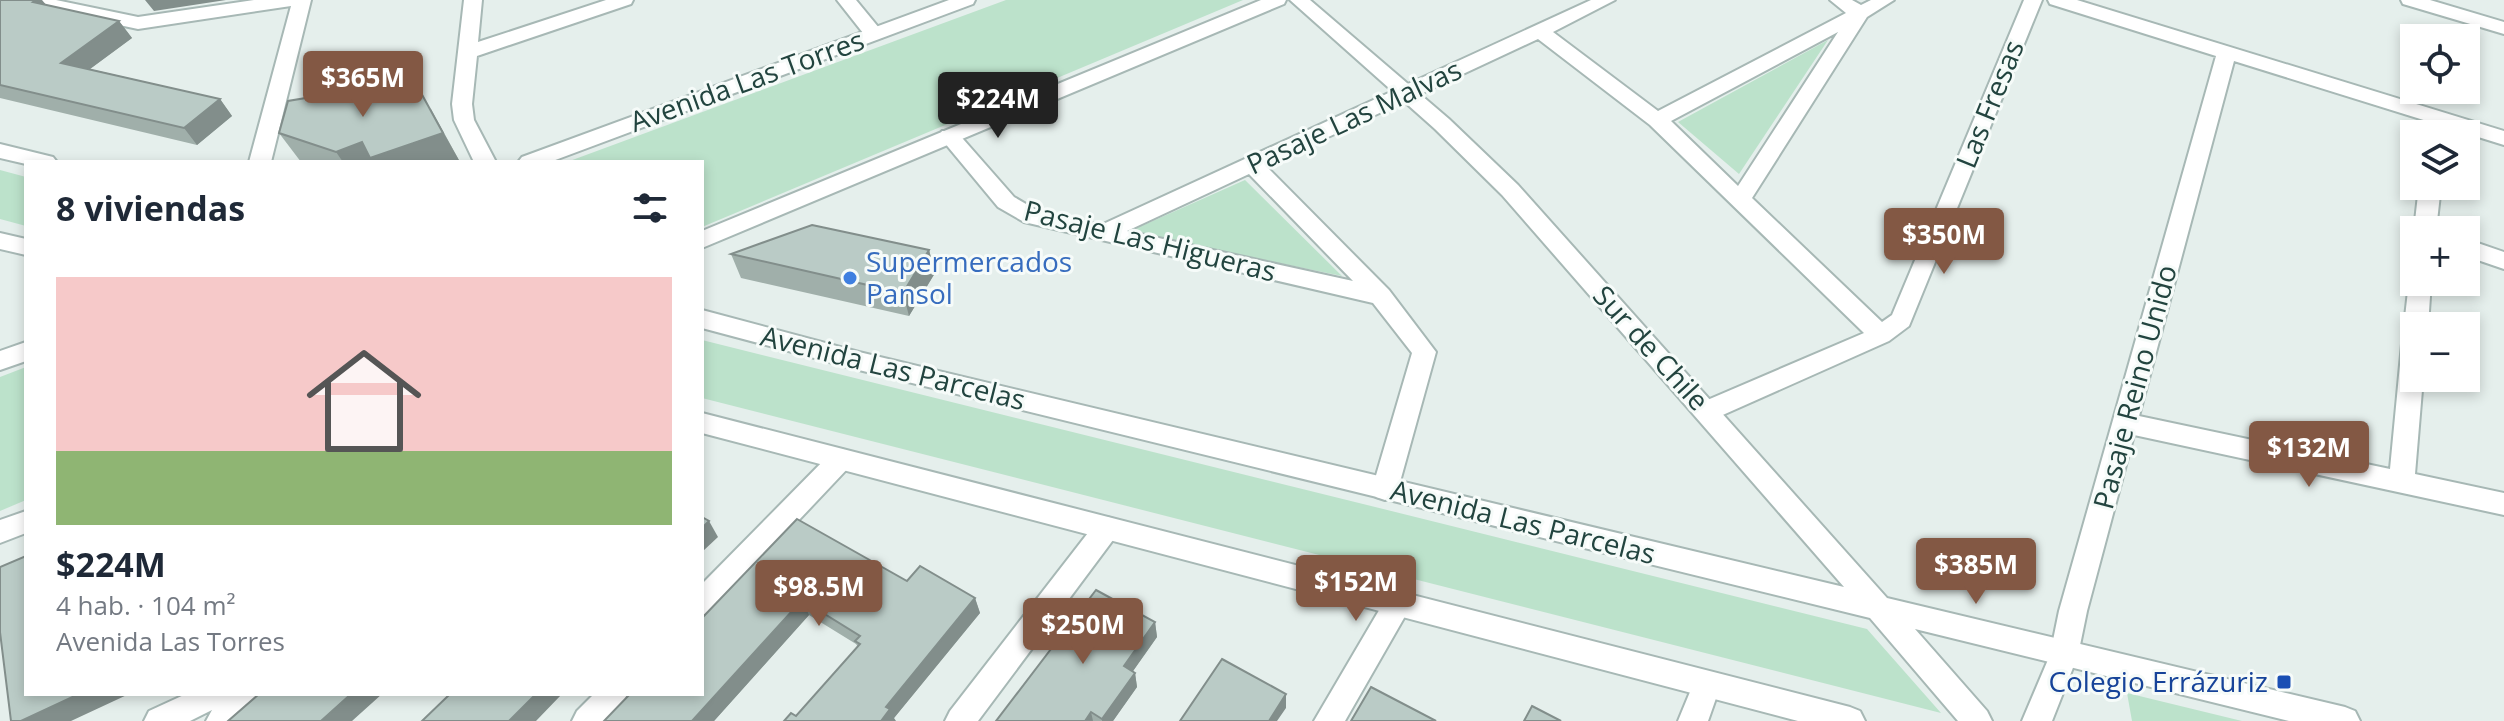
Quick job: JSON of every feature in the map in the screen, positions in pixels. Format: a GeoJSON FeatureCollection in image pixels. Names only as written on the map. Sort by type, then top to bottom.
{"type":"FeatureCollection","features":[{"type":"Feature","properties":{"kind":"street"},"geometry":{"type":"LineString","coordinates":[[30,0],[128,22],[151,23],[292,0]]}},
{"type":"Feature","properties":{"kind":"street"},"geometry":{"type":"LineString","coordinates":[[128,22],[136,0]]}},
{"type":"Feature","properties":{"kind":"street"},"geometry":{"type":"LineString","coordinates":[[261,160],[302,0]]}},
{"type":"Feature","properties":{"kind":"street"},"geometry":{"type":"LineString","coordinates":[[473,0],[462,104],[464,120],[484,160]]}},
{"type":"Feature","properties":{"kind":"street"},"geometry":{"type":"LineString","coordinates":[[469,52],[624,0]]}},
{"type":"Feature","properties":{"kind":"street"},"geometry":{"type":"LineString","coordinates":[[846,0],[874,34]]}},
{"type":"Feature","properties":{"kind":"street","name":"Avenida Las Torres"},"geometry":{"type":"LineString","coordinates":[[534,160],[966,0]]}},
{"type":"Feature","properties":{"kind":"street"},"geometry":{"type":"LineString","coordinates":[[704,239],[1277,0]]}},
{"type":"Feature","properties":{"kind":"street","name":"Sur de Chile"},"geometry":{"type":"LineString","coordinates":[[1299,0],[1510,190],[1977,721]]}},
{"type":"Feature","properties":{"kind":"street","name":"Pasaje Las Malvas"},"geometry":{"type":"LineString","coordinates":[[1103,233],[1606,0]]}},
{"type":"Feature","properties":{"kind":"street"},"geometry":{"type":"LineString","coordinates":[[1839,0],[1860,13]]}},
{"type":"Feature","properties":{"kind":"street"},"geometry":{"type":"LineString","coordinates":[[1657,120],[1885,0]]}},
{"type":"Feature","properties":{"kind":"street","name":"Las Fresas"},"geometry":{"type":"LineString","coordinates":[[1707,411],[1881,335],[1901,320],[2033,0]]}},
{"type":"Feature","properties":{"kind":"street"},"geometry":{"type":"LineString","coordinates":[[2057,0],[2227,51],[2419,120]]}},
{"type":"Feature","properties":{"kind":"street"},"geometry":{"type":"LineString","coordinates":[[2410,0],[2504,28]]}},
{"type":"Feature","properties":{"kind":"street"},"geometry":{"type":"LineString","coordinates":[[1740,200],[1860,13]]}},
{"type":"Feature","properties":{"kind":"street"},"geometry":{"type":"LineString","coordinates":[[1540,31],[1657,120],[1881,335]]}},
{"type":"Feature","properties":{"kind":"street","name":"Pasaje Reino Unido"},"geometry":{"type":"LineString","coordinates":[[2037,721],[2064,655],[2227,51]]}},
{"type":"Feature","properties":{"kind":"street"},"geometry":{"type":"LineString","coordinates":[[2480,134],[2504,138]]}},
{"type":"Feature","properties":{"kind":"street","name":"Pasaje Las Higueras"},"geometry":{"type":"LineString","coordinates":[[949,136],[1017,211],[1381,296]]}},
{"type":"Feature","properties":{"kind":"street"},"geometry":{"type":"LineString","coordinates":[[0,151],[38,160]]}},
{"type":"Feature","properties":{"kind":"street"},"geometry":{"type":"LineString","coordinates":[[1251,164],[1381,296],[1424,352],[1385,489]]}},
{"type":"Feature","properties":{"kind":"street"},"geometry":{"type":"LineString","coordinates":[[0,241],[24,247]]}},
{"type":"Feature","properties":{"kind":"street"},"geometry":{"type":"LineString","coordinates":[[2480,252],[2504,261]]}},
{"type":"Feature","properties":{"kind":"street","name":"Avenida Las Parcelas"},"geometry":{"type":"LineString","coordinates":[[704,319],[1385,489],[2345,721]]}},
{"type":"Feature","properties":{"kind":"street"},"geometry":{"type":"LineString","coordinates":[[0,361],[24,352]]}},
{"type":"Feature","properties":{"kind":"street"},"geometry":{"type":"LineString","coordinates":[[2401,484],[2410,392]]}},
{"type":"Feature","properties":{"kind":"street"},"geometry":{"type":"LineString","coordinates":[[2125,423],[2504,504]]}},
{"type":"Feature","properties":{"kind":"street"},"geometry":{"type":"LineString","coordinates":[[704,424],[1850,721]]}},
{"type":"Feature","properties":{"kind":"street"},"geometry":{"type":"LineString","coordinates":[[704,601],[841,459]]}},
{"type":"Feature","properties":{"kind":"street"},"geometry":{"type":"LineString","coordinates":[[0,532],[24,523]]}},
{"type":"Feature","properties":{"kind":"street"},"geometry":{"type":"LineString","coordinates":[[960,721],[1107,528]]}},
{"type":"Feature","properties":{"kind":"street"},"geometry":{"type":"LineString","coordinates":[[1329,721],[1398,604]]}},
{"type":"Feature","properties":{"kind":"street"},"geometry":{"type":"LineString","coordinates":[[1693,721],[1707,684]]}},
{"type":"Feature","properties":{"kind":"street"},"geometry":{"type":"LineString","coordinates":[[159,721],[212,696]]}},
{"type":"Feature","properties":{"kind":"street"},"geometry":{"type":"LineString","coordinates":[[221,721],[249,696]]}},
{"type":"Feature","properties":{"kind":"street"},"geometry":{"type":"LineString","coordinates":[[587,721],[611,696]]}},
{"type":"Feature","properties":{"kind":"green space"},"geometry":{"type":"Polygon","coordinates":[[[1006,0],[1243,0],[704,226],[704,160],[572,160],[1006,0]]]}},
{"type":"Feature","properties":{"kind":"green space"},"geometry":{"type":"Polygon","coordinates":[[[1828,40],[1739,174],[1678,122],[1828,40]]]}},
{"type":"Feature","properties":{"kind":"green space"},"geometry":{"type":"Polygon","coordinates":[[[0,170],[24,176],[24,225],[0,219],[0,170]]]}},
{"type":"Feature","properties":{"kind":"green space"},"geometry":{"type":"Polygon","coordinates":[[[1245,180],[1342,276],[1128,232],[1245,180]]]}},
{"type":"Feature","properties":{"kind":"green space"},"geometry":{"type":"Polygon","coordinates":[[[704,340],[1867,629],[1941,713],[704,399],[704,340]]]}},
{"type":"Feature","properties":{"kind":"green space"},"geometry":{"type":"Polygon","coordinates":[[[24,368],[24,501],[0,511],[0,377],[24,368]]]}},
{"type":"Feature","properties":{"kind":"green space"},"geometry":{"type":"Polygon","coordinates":[[[2127,693],[2242,721],[2132,721],[2127,693]]]}},
{"type":"Feature","properties":{"kind":"building"},"geometry":{"type":"Polygon","coordinates":[[[0,0],[36,0],[33,2],[119,21],[61,63],[220,99],[184,128],[0,85],[0,0]]]}},
{"type":"Feature","properties":{"kind":"building"},"geometry":{"type":"Polygon","coordinates":[[[414,80],[443,133],[370,158],[362,142],[336,152],[279,133],[288,101],[414,80]]]}},
{"type":"Feature","properties":{"kind":"building"},"geometry":{"type":"Polygon","coordinates":[[[812,225],[929,250],[903,293],[731,254],[812,225]]]}},
{"type":"Feature","properties":{"kind":"building"},"geometry":{"type":"Polygon","coordinates":[[[797,519],[907,581],[920,566],[975,598],[886,707],[890,709],[881,721],[784,721],[791,713],[796,716],[860,644],[855,641],[860,636],[802,600],[692,721],[604,721],[628,696],[704,696],[704,616],[797,519]]]}},
{"type":"Feature","properties":{"kind":"building"},"geometry":{"type":"Polygon","coordinates":[[[24,557],[24,696],[75,696],[21,721],[11,721],[0,632],[0,567],[24,557]]]}},
{"type":"Feature","properties":{"kind":"building"},"geometry":{"type":"Polygon","coordinates":[[[1096,590],[1155,622],[1124,666],[1135,673],[1102,719],[1091,712],[1085,721],[996,721],[1096,590]]]}},
{"type":"Feature","properties":{"kind":"building"},"geometry":{"type":"Polygon","coordinates":[[[1222,659],[1286,694],[1269,721],[1180,721],[1222,659]]]}},
{"type":"Feature","properties":{"kind":"building"},"geometry":{"type":"Polygon","coordinates":[[[1371,687],[1436,721],[1351,721],[1371,687]]]}},
{"type":"Feature","properties":{"kind":"building"},"geometry":{"type":"Polygon","coordinates":[[[257,696],[349,696],[321,721],[228,721],[257,696]]]}},
{"type":"Feature","properties":{"kind":"building"},"geometry":{"type":"Polygon","coordinates":[[[448,696],[534,696],[509,721],[422,721],[448,696]]]}},
{"type":"Feature","properties":{"kind":"building"},"geometry":{"type":"Polygon","coordinates":[[[1532,706],[1561,721],[1524,721],[1532,706]]]}},
{"type":"Feature","properties":{"kind":"place","name":"Supermercados Pansol"},"geometry":{"type":"Point","coordinates":[850,278]}},
{"type":"Feature","properties":{"kind":"place","name":"Colegio Errázuriz"},"geometry":{"type":"Point","coordinates":[2284,682]}}]}
